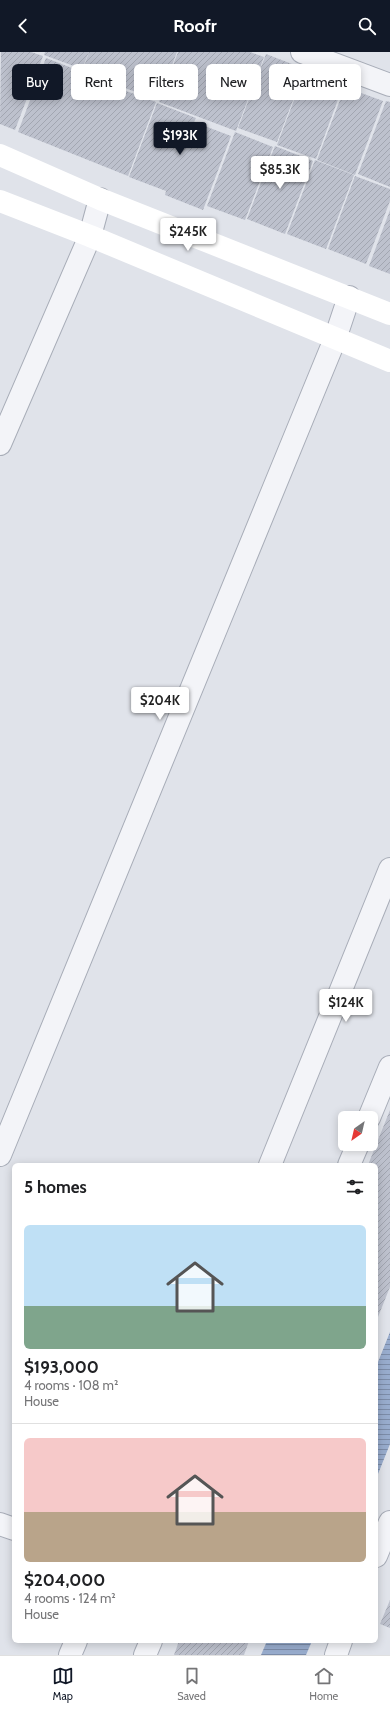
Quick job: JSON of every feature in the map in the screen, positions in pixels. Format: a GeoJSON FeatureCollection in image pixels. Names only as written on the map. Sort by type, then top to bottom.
{"type":"FeatureCollection","features":[{"type":"Feature","properties":{"kind":"street"},"geometry":{"type":"LineString","coordinates":[[302,52],[390,85]]}},
{"type":"Feature","properties":{"kind":"street"},"geometry":{"type":"LineString","coordinates":[[0,155],[100,199],[390,314]]}},
{"type":"Feature","properties":{"kind":"street"},"geometry":{"type":"LineString","coordinates":[[0,444],[90,236],[100,199]]}},
{"type":"Feature","properties":{"kind":"street"},"geometry":{"type":"LineString","coordinates":[[0,202],[90,236],[390,361]]}},
{"type":"Feature","properties":{"kind":"street"},"geometry":{"type":"LineString","coordinates":[[0,1155],[335,339],[348,297]]}},
{"type":"Feature","properties":{"kind":"street"},"geometry":{"type":"LineString","coordinates":[[271,1163],[390,869]]}},
{"type":"Feature","properties":{"kind":"street"},"geometry":{"type":"LineString","coordinates":[[372,1111],[390,1067]]}},
{"type":"Feature","properties":{"kind":"street"},"geometry":{"type":"LineString","coordinates":[[350,1163],[355,1151]]}},
{"type":"Feature","properties":{"kind":"street"},"geometry":{"type":"LineString","coordinates":[[378,1551],[390,1522]]}},
{"type":"Feature","properties":{"kind":"street"},"geometry":{"type":"LineString","coordinates":[[0,1524],[12,1528]]}},
{"type":"Feature","properties":{"kind":"street"},"geometry":{"type":"LineString","coordinates":[[70,1655],[75,1643]]}},
{"type":"Feature","properties":{"kind":"street"},"geometry":{"type":"LineString","coordinates":[[145,1655],[150,1643]]}},
{"type":"Feature","properties":{"kind":"street"},"geometry":{"type":"LineString","coordinates":[[336,1655],[340,1643]]}},
{"type":"Feature","properties":{"kind":"water"},"geometry":{"type":"Polygon","coordinates":[[[390,1332],[390,1444],[378,1474],[378,1362],[390,1332]]]}},
{"type":"Feature","properties":{"kind":"water"},"geometry":{"type":"Polygon","coordinates":[[[266,1643],[311,1643],[306,1655],[261,1655],[266,1643]]]}},
{"type":"Feature","properties":{"kind":"building"},"geometry":{"type":"Polygon","coordinates":[[[1,52],[31,52],[43,56],[40,64],[12,64],[12,100],[26,100],[15,130],[0,124],[1,52]]]}},
{"type":"Feature","properties":{"kind":"building"},"geometry":{"type":"Polygon","coordinates":[[[45,52],[89,52],[84,64],[71,65],[44,55],[45,52]]]}},
{"type":"Feature","properties":{"kind":"building"},"geometry":{"type":"Polygon","coordinates":[[[89,52],[177,52],[172,64],[134,64],[134,91],[126,88],[126,64],[85,64],[89,52]]]}},
{"type":"Feature","properties":{"kind":"building"},"geometry":{"type":"Polygon","coordinates":[[[178,52],[250,52],[264,57],[261,65],[206,64],[206,100],[248,100],[236,131],[159,102],[160,100],[198,100],[198,64],[173,64],[178,52]]]}},
{"type":"Feature","properties":{"kind":"building"},"geometry":{"type":"Polygon","coordinates":[[[266,54],[292,64],[269,64],[269,100],[293,100],[277,142],[238,128],[249,100],[261,100],[261,67],[266,54]]]}},
{"type":"Feature","properties":{"kind":"building"},"geometry":{"type":"Polygon","coordinates":[[[46,58],[61,64],[44,64],[46,58]]]}},
{"type":"Feature","properties":{"kind":"building"},"geometry":{"type":"Polygon","coordinates":[[[63,65],[71,68],[71,100],[126,100],[126,91],[134,94],[134,100],[151,100],[156,102],[128,176],[18,132],[30,100],[63,100],[63,65]]]}},
{"type":"Feature","properties":{"kind":"building"},"geometry":{"type":"Polygon","coordinates":[[[361,93],[383,101],[355,175],[317,160],[340,100],[361,100],[361,93]]]}},
{"type":"Feature","properties":{"kind":"building"},"geometry":{"type":"Polygon","coordinates":[[[294,100],[338,100],[316,159],[277,145],[294,100]]]}},
{"type":"Feature","properties":{"kind":"building"},"geometry":{"type":"Polygon","coordinates":[[[386,101],[390,102],[390,187],[358,174],[386,101]]]}},
{"type":"Feature","properties":{"kind":"building"},"geometry":{"type":"Polygon","coordinates":[[[157,103],[196,118],[194,122],[231,136],[203,210],[165,195],[166,191],[129,177],[157,103]]]}},
{"type":"Feature","properties":{"kind":"building"},"geometry":{"type":"Polygon","coordinates":[[[235,132],[273,147],[245,220],[207,206],[235,132]]]}},
{"type":"Feature","properties":{"kind":"building"},"geometry":{"type":"Polygon","coordinates":[[[275,146],[313,161],[285,234],[247,219],[275,146]]]}},
{"type":"Feature","properties":{"kind":"building"},"geometry":{"type":"Polygon","coordinates":[[[315,160],[354,175],[326,249],[287,234],[315,160]]]}},
{"type":"Feature","properties":{"kind":"building"},"geometry":{"type":"Polygon","coordinates":[[[355,176],[390,189],[390,201],[366,264],[328,249],[355,176]]]}},
{"type":"Feature","properties":{"kind":"building"},"geometry":{"type":"Polygon","coordinates":[[[390,210],[390,274],[369,266],[390,210]]]}},
{"type":"Feature","properties":{"kind":"building"},"geometry":{"type":"Polygon","coordinates":[[[390,1110],[390,1287],[378,1317],[378,1163],[369,1163],[374,1151],[378,1151],[378,1140],[390,1110]]]}},
{"type":"Feature","properties":{"kind":"building"},"geometry":{"type":"Polygon","coordinates":[[[390,1600],[390,1628],[380,1624],[390,1600]]]}},
{"type":"Feature","properties":{"kind":"building"},"geometry":{"type":"Polygon","coordinates":[[[178,1643],[248,1643],[244,1655],[174,1655],[178,1643]]]}}]}
